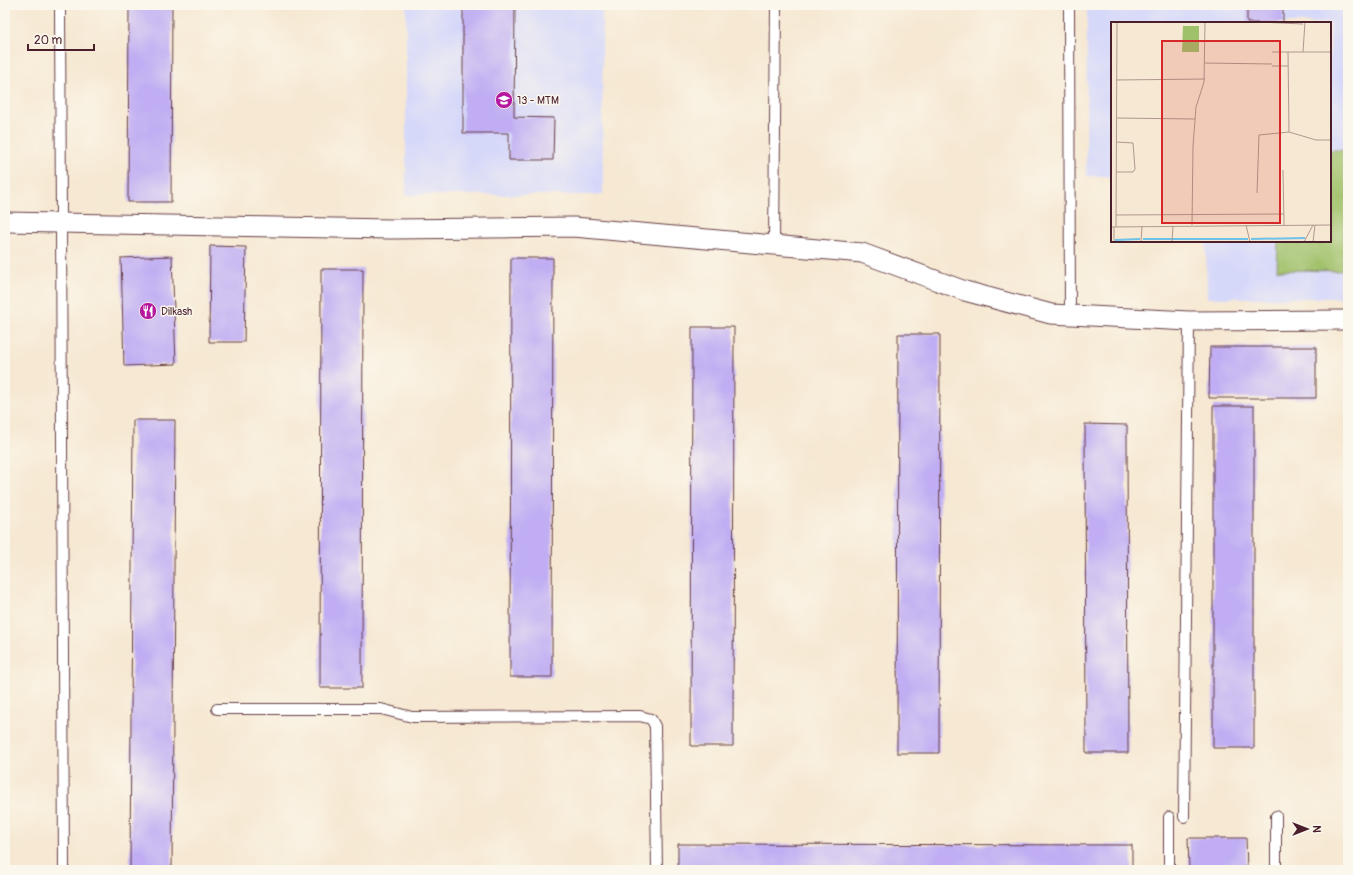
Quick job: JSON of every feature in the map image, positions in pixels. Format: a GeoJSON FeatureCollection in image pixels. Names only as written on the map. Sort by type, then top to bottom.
{"type":"FeatureCollection","features":[{"type":"Feature","properties":{"kind":"street"},"geometry":{"type":"LineString","coordinates":[[5,222],[391,229],[574,227],[862,253],[965,291],[1051,314],[1189,321],[1348,320]]}},
{"type":"Feature","properties":{"kind":"lane"},"geometry":{"type":"LineString","coordinates":[[60,5],[64,870]]}},
{"type":"Feature","properties":{"kind":"lane"},"geometry":{"type":"LineString","coordinates":[[774,245],[776,5]]}},
{"type":"Feature","properties":{"kind":"lane"},"geometry":{"type":"LineString","coordinates":[[1069,5],[1070,315]]}},
{"type":"Feature","properties":{"kind":"lane"},"geometry":{"type":"LineString","coordinates":[[1184,817],[1189,321]]}},
{"type":"Feature","properties":{"kind":"lane"},"geometry":{"type":"LineString","coordinates":[[217,709],[381,709],[412,717],[640,716],[651,719],[656,726],[657,870]]}},
{"type":"Feature","properties":{"kind":"lane"},"geometry":{"type":"LineString","coordinates":[[1276,816],[1276,870]]}},
{"type":"Feature","properties":{"kind":"lane"},"geometry":{"type":"LineString","coordinates":[[1168,817],[1169,870]]}},
{"type":"Feature","properties":{"kind":"shaded area","name":"13 - MTM"},"geometry":{"type":"Polygon","coordinates":[[[406,5],[602,5],[603,195],[406,195],[406,5]]]}},
{"type":"Feature","properties":{"kind":"shaded area"},"geometry":{"type":"Polygon","coordinates":[[[1087,5],[1348,5],[1348,298],[1207,298],[1206,242],[1331,242],[1331,22],[1111,22],[1111,177],[1086,176],[1087,5]]]}},
{"type":"Feature","properties":{"kind":"green space"},"geometry":{"type":"Polygon","coordinates":[[[1331,150],[1348,150],[1348,271],[1277,270],[1278,242],[1331,242],[1331,150]]]}},
{"type":"Feature","properties":{"kind":"building"},"geometry":{"type":"Polygon","coordinates":[[[129,5],[172,5],[171,202],[128,202],[129,5]]]}},
{"type":"Feature","properties":{"kind":"building"},"geometry":{"type":"Polygon","coordinates":[[[463,5],[515,5],[514,117],[554,118],[553,160],[509,160],[509,133],[463,133],[463,5]]]}},
{"type":"Feature","properties":{"kind":"building"},"geometry":{"type":"Polygon","coordinates":[[[1247,5],[1283,5],[1283,22],[1247,22],[1247,5]]]}},
{"type":"Feature","properties":{"kind":"building"},"geometry":{"type":"Polygon","coordinates":[[[210,246],[246,247],[244,342],[209,342],[210,246]]]}},
{"type":"Feature","properties":{"kind":"building","name":"Dilkash"},"geometry":{"type":"Polygon","coordinates":[[[172,256],[176,364],[124,366],[121,258],[172,256]]]}},
{"type":"Feature","properties":{"kind":"building"},"geometry":{"type":"Polygon","coordinates":[[[511,258],[553,258],[552,677],[510,677],[511,258]]]}},
{"type":"Feature","properties":{"kind":"building"},"geometry":{"type":"Polygon","coordinates":[[[321,269],[363,269],[362,688],[320,688],[321,269]]]}},
{"type":"Feature","properties":{"kind":"building"},"geometry":{"type":"Polygon","coordinates":[[[692,327],[734,327],[733,746],[691,746],[692,327]]]}},
{"type":"Feature","properties":{"kind":"building"},"geometry":{"type":"Polygon","coordinates":[[[898,334],[940,334],[939,753],[897,753],[898,334]]]}},
{"type":"Feature","properties":{"kind":"building"},"geometry":{"type":"Polygon","coordinates":[[[1210,347],[1316,347],[1316,398],[1209,398],[1210,347]]]}},
{"type":"Feature","properties":{"kind":"building"},"geometry":{"type":"Polygon","coordinates":[[[1213,406],[1254,406],[1254,748],[1213,748],[1213,406]]]}},
{"type":"Feature","properties":{"kind":"building"},"geometry":{"type":"Polygon","coordinates":[[[133,420],[175,420],[172,870],[130,870],[133,420]]]}},
{"type":"Feature","properties":{"kind":"building"},"geometry":{"type":"Polygon","coordinates":[[[1085,424],[1127,425],[1128,753],[1086,753],[1085,424]]]}},
{"type":"Feature","properties":{"kind":"building"},"geometry":{"type":"Polygon","coordinates":[[[1188,838],[1246,838],[1247,870],[1189,870],[1188,838]]]}},
{"type":"Feature","properties":{"kind":"building"},"geometry":{"type":"Polygon","coordinates":[[[678,844],[1132,845],[1132,870],[678,870],[678,844]]]}},
{"type":"Feature","properties":{"kind":"place","name":"13 - MTM"},"geometry":{"type":"Point","coordinates":[504,100]}},
{"type":"Feature","properties":{"kind":"place","name":"Dilkash"},"geometry":{"type":"Point","coordinates":[148,311]}}]}
